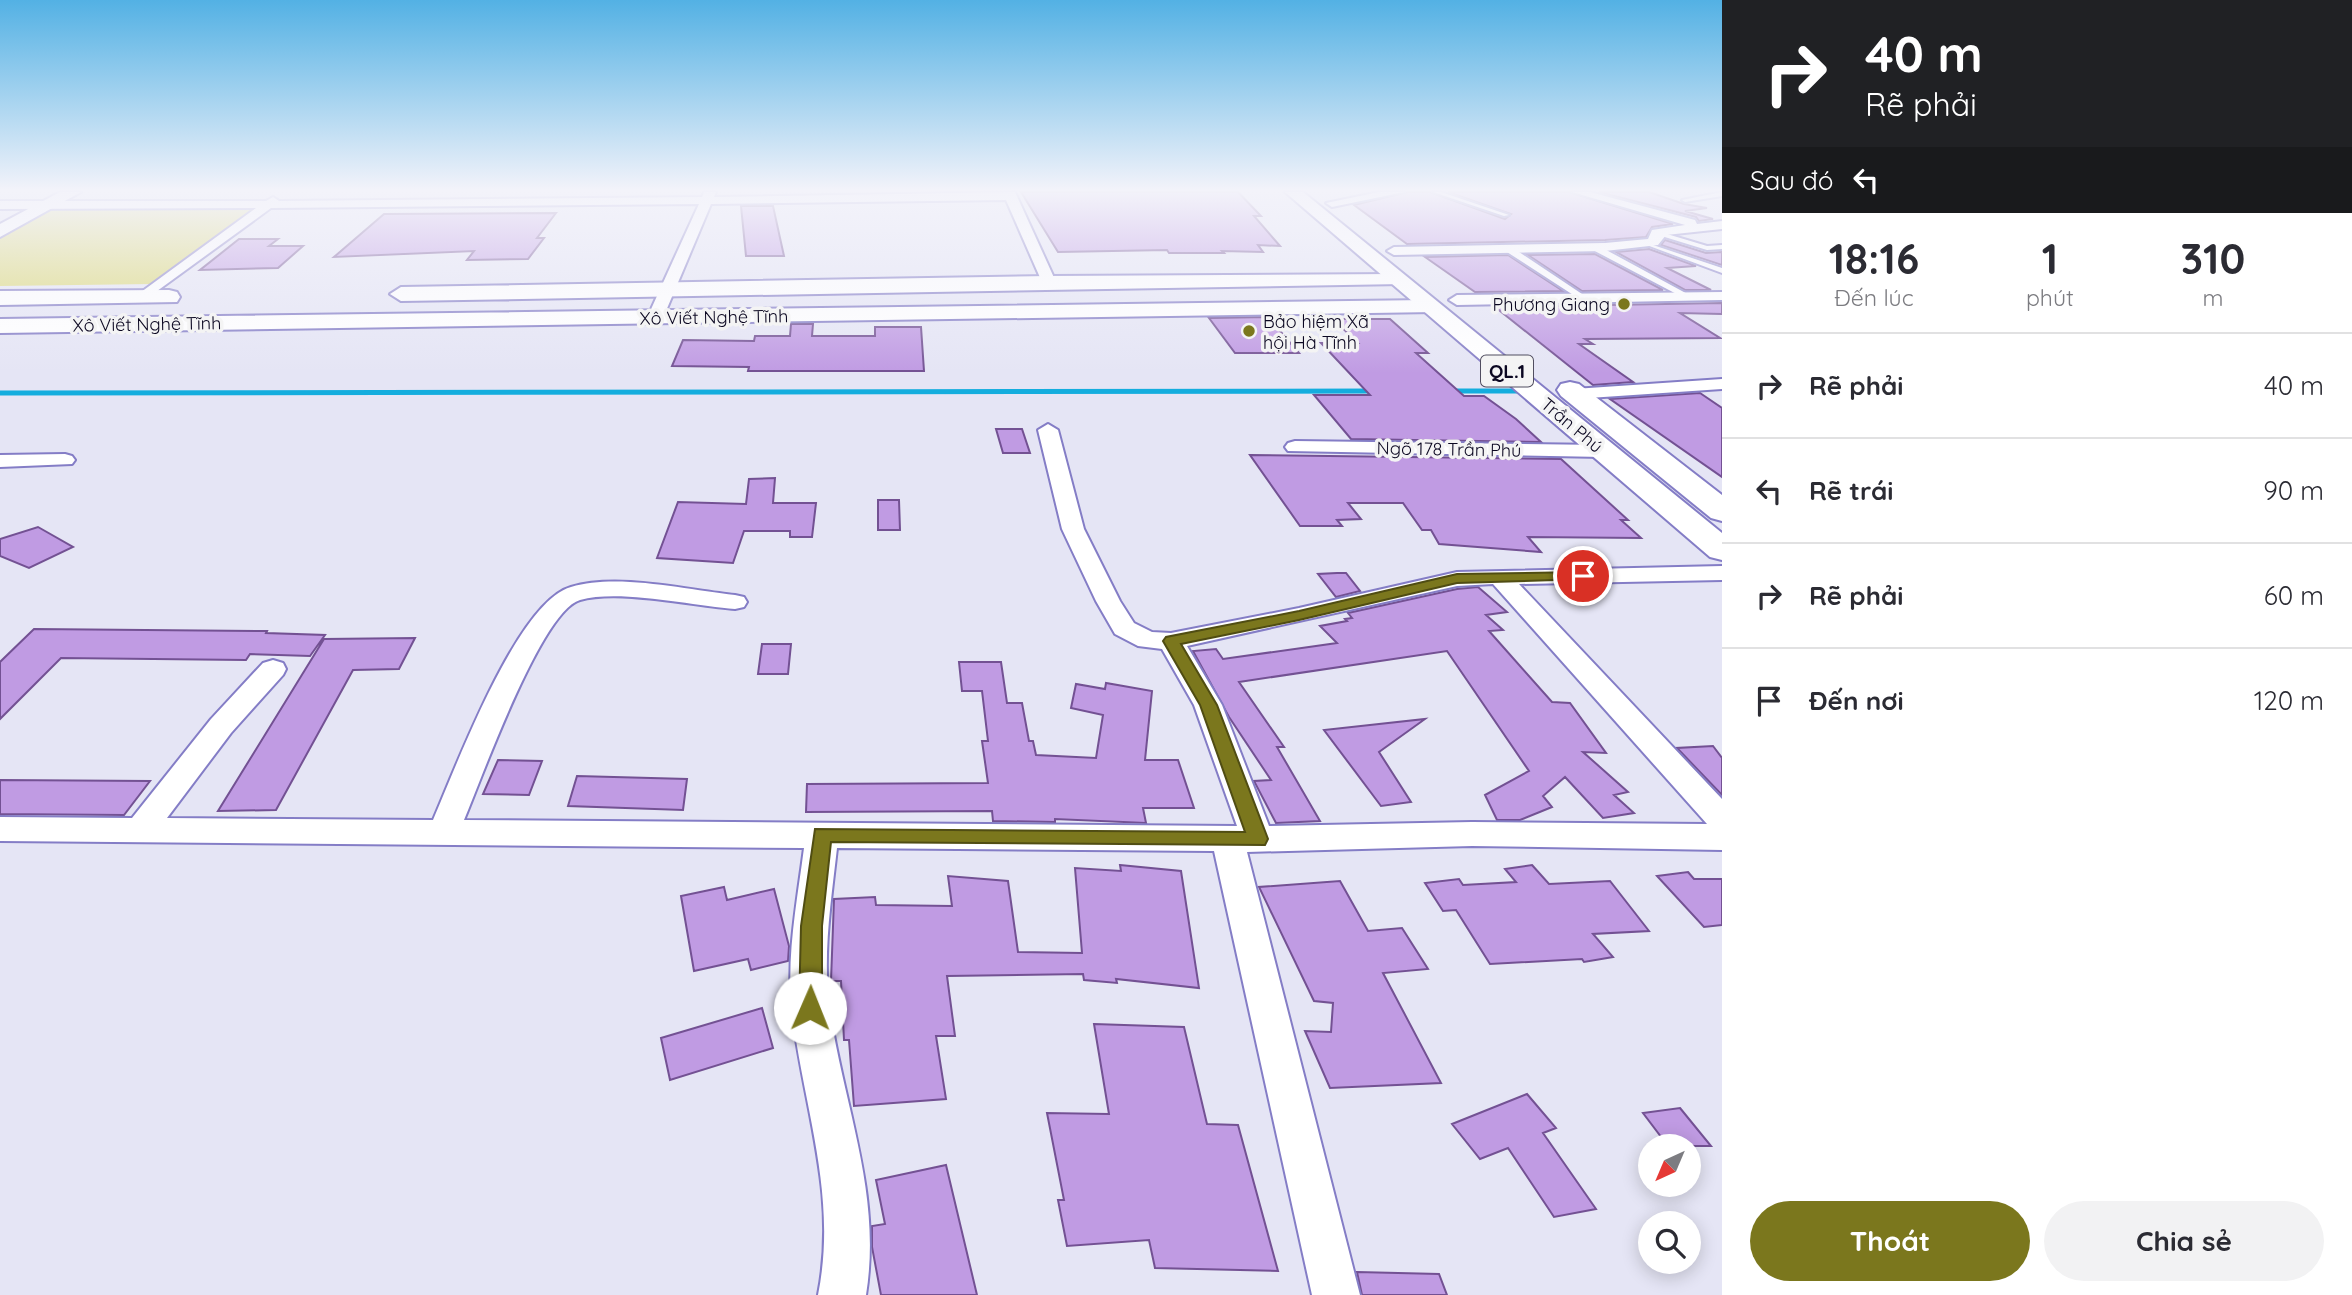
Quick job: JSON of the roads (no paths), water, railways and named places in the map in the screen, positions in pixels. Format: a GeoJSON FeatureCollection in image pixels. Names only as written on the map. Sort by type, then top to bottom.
{"type":"FeatureCollection","features":[{"type":"Feature","properties":{"kind":"street"},"geometry":{"type":"LineString","coordinates":[[142,298],[204,252]]}},
{"type":"Feature","properties":{"kind":"street"},"geometry":{"type":"LineString","coordinates":[[655,318],[682,252]]}},
{"type":"Feature","properties":{"kind":"street"},"geometry":{"type":"LineString","coordinates":[[1036,252],[1049,282]]}},
{"type":"Feature","properties":{"kind":"street","name":"Trần Phú"},"geometry":{"type":"LineString","coordinates":[[1364,252],[1722,550]]}},
{"type":"Feature","properties":{"kind":"street","name":"QL.1"},"geometry":{"type":"LineString","coordinates":[[1396,252],[1510,343]]}},
{"type":"Feature","properties":{"kind":"street","name":"Xô Viết Nghệ Tĩnh"},"geometry":{"type":"LineString","coordinates":[[376,295],[1049,282],[1396,280]]}},
{"type":"Feature","properties":{"kind":"street"},"geometry":{"type":"LineString","coordinates":[[1457,300],[1722,296]]}},
{"type":"Feature","properties":{"kind":"street","name":"Xô Viết Nghệ Tĩnh"},"geometry":{"type":"LineString","coordinates":[[0,298],[197,297]]}},
{"type":"Feature","properties":{"kind":"street","name":"Xô Viết Nghệ Tĩnh"},"geometry":{"type":"LineString","coordinates":[[0,326],[1428,307]]}},
{"type":"Feature","properties":{"kind":"street","name":"Trần Phú"},"geometry":{"type":"LineString","coordinates":[[1553,377],[1722,511]]}},
{"type":"Feature","properties":{"kind":"street"},"geometry":{"type":"LineString","coordinates":[[1574,394],[1717,387]]}},
{"type":"Feature","properties":{"kind":"street"},"geometry":{"type":"LineString","coordinates":[[1048,430],[1073,529],[1108,601],[1125,628],[1147,640],[1171,641],[1299,616],[1457,579],[1722,573]]}},
{"type":"Feature","properties":{"kind":"street","name":"Ngõ 178 Trần Phú"},"geometry":{"type":"LineString","coordinates":[[1294,447],[1603,451]]}},
{"type":"Feature","properties":{"kind":"street"},"geometry":{"type":"LineString","coordinates":[[0,461],[65,460]]}},
{"type":"Feature","properties":{"kind":"street"},"geometry":{"type":"LineString","coordinates":[[1499,577],[1722,820]]}},
{"type":"Feature","properties":{"kind":"street"},"geometry":{"type":"LineString","coordinates":[[443,833],[515,669],[548,615],[565,596],[588,591],[619,591],[735,601]]}},
{"type":"Feature","properties":{"kind":"street"},"geometry":{"type":"LineString","coordinates":[[1171,641],[1208,705],[1242,839],[1336,1295]]}},
{"type":"Feature","properties":{"kind":"street"},"geometry":{"type":"LineString","coordinates":[[140,830],[221,726],[273,669]]}},
{"type":"Feature","properties":{"kind":"street"},"geometry":{"type":"LineString","coordinates":[[0,829],[1242,839],[1472,834],[1722,837]]}},
{"type":"Feature","properties":{"kind":"street"},"geometry":{"type":"LineString","coordinates":[[822,834],[811,926],[810,1008],[847,1204],[850,1266],[842,1295]]}},
{"type":"Feature","properties":{"kind":"lane"},"geometry":{"type":"LineString","coordinates":[[1514,252],[1584,298]]}},
{"type":"Feature","properties":{"kind":"lane"},"geometry":{"type":"LineString","coordinates":[[1604,252],[1689,297]]}},
{"type":"Feature","properties":{"kind":"lane"},"geometry":{"type":"LineString","coordinates":[[1672,252],[1722,271]]}},
{"type":"Feature","properties":{"kind":"waterway"},"geometry":{"type":"LineString","coordinates":[[0,393],[1375,391]]}},
{"type":"Feature","properties":{"kind":"waterway"},"geometry":{"type":"LineString","coordinates":[[1447,391],[1525,391]]}},
{"type":"Feature","properties":{"kind":"place","name":"Phương Giang"},"geometry":{"type":"Point","coordinates":[1624,304]}},
{"type":"Feature","properties":{"kind":"place","name":"Bảo hiệm Xã hội Hà Tĩnh"},"geometry":{"type":"Point","coordinates":[1249,331]}}]}
